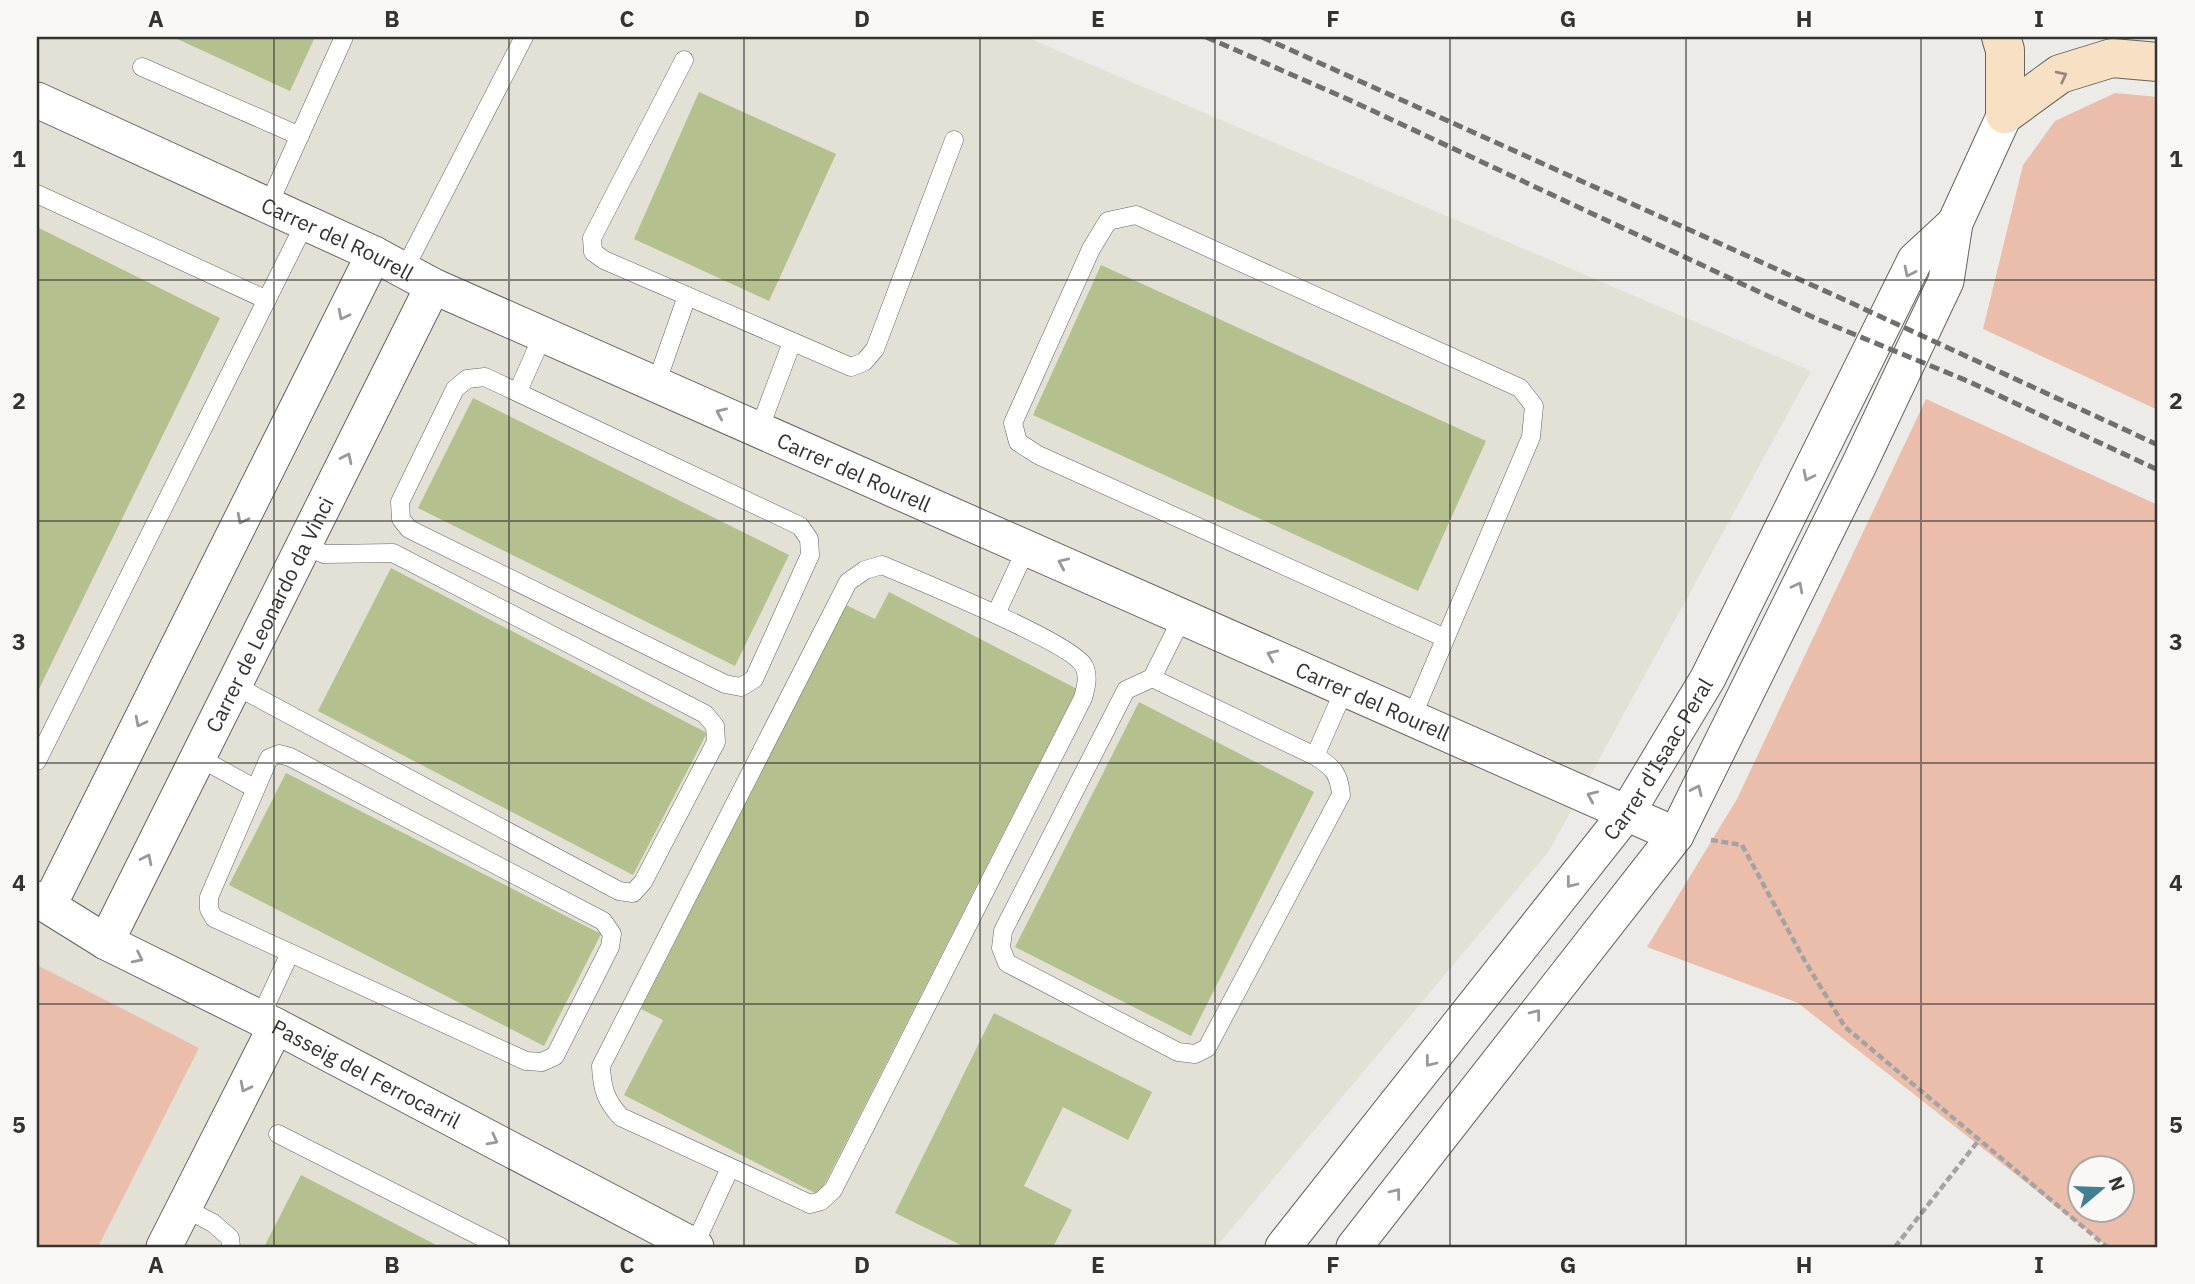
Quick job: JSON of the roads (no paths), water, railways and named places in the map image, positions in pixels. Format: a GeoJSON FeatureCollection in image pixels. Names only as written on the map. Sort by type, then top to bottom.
{"type":"FeatureCollection","features":[{"type":"Feature","properties":{"kind":"street"},"geometry":{"type":"LineString","coordinates":[[2001,37],[2006,50],[2005,114]]}},
{"type":"Feature","properties":{"kind":"street"},"geometry":{"type":"LineString","coordinates":[[2119,37],[2158,60]]}},
{"type":"Feature","properties":{"kind":"street"},"geometry":{"type":"LineString","coordinates":[[2005,114],[2060,74],[2112,58],[2158,60]]}},
{"type":"Feature","properties":{"kind":"street","name":"Carrer del Rourell"},"geometry":{"type":"LineString","coordinates":[[37,100],[374,254],[419,278],[543,335],[1628,811],[1676,835]]}},
{"type":"Feature","properties":{"kind":"street","name":"Carrer d'Isaac Peral"},"geometry":{"type":"LineString","coordinates":[[1354,1247],[1676,835],[1859,465],[1946,281],[1955,223],[2005,114]]}},
{"type":"Feature","properties":{"kind":"street","name":"Carrer d'Isaac Peral"},"geometry":{"type":"LineString","coordinates":[[1283,1247],[1628,811],[1708,678],[1915,260],[1955,223]]}},
{"type":"Feature","properties":{"kind":"street"},"geometry":{"type":"LineString","coordinates":[[43,902],[374,254]]}},
{"type":"Feature","properties":{"kind":"street","name":"Carrer de Leonardo da Vinci"},"geometry":{"type":"LineString","coordinates":[[106,942],[304,545],[419,278]]}},
{"type":"Feature","properties":{"kind":"street","name":"Passeig del Ferrocarril"},"geometry":{"type":"LineString","coordinates":[[43,902],[106,942],[268,1022],[695,1247]]}},
{"type":"Feature","properties":{"kind":"street"},"geometry":{"type":"LineString","coordinates":[[164,1247],[268,1022]]}},
{"type":"Feature","properties":{"kind":"lane"},"geometry":{"type":"LineString","coordinates":[[268,206],[344,37]]}},
{"type":"Feature","properties":{"kind":"lane"},"geometry":{"type":"LineString","coordinates":[[419,278],[524,37]]}},
{"type":"Feature","properties":{"kind":"lane"},"geometry":{"type":"LineString","coordinates":[[684,60],[592,238],[593,252],[604,260],[851,367],[864,362],[876,349],[954,140]]}},
{"type":"Feature","properties":{"kind":"lane"},"geometry":{"type":"LineString","coordinates":[[142,66],[300,136]]}},
{"type":"Feature","properties":{"kind":"lane"},"geometry":{"type":"LineString","coordinates":[[37,194],[267,300]]}},
{"type":"Feature","properties":{"kind":"lane"},"geometry":{"type":"LineString","coordinates":[[1412,717],[1531,437],[1534,406],[1520,388],[1136,215],[1108,221],[1091,249],[1013,423],[1018,442],[1051,461],[1445,638]]}},
{"type":"Feature","properties":{"kind":"lane"},"geometry":{"type":"LineString","coordinates":[[37,761],[305,223]]}},
{"type":"Feature","properties":{"kind":"lane"},"geometry":{"type":"LineString","coordinates":[[656,384],[687,296]]}},
{"type":"Feature","properties":{"kind":"lane"},"geometry":{"type":"LineString","coordinates":[[519,391],[543,335]]}},
{"type":"Feature","properties":{"kind":"lane"},"geometry":{"type":"LineString","coordinates":[[758,429],[792,342]]}},
{"type":"Feature","properties":{"kind":"lane"},"geometry":{"type":"LineString","coordinates":[[485,377],[519,391],[800,526],[809,539],[810,555],[754,679],[741,687],[725,684],[409,529],[401,519],[400,502],[455,389],[467,379],[485,377]]}},
{"type":"Feature","properties":{"kind":"lane"},"geometry":{"type":"LineString","coordinates":[[234,685],[619,891],[633,893],[643,882],[716,742],[715,726],[705,714],[393,553],[324,554],[304,545]]}},
{"type":"Feature","properties":{"kind":"lane"},"geometry":{"type":"LineString","coordinates":[[996,614],[1027,547]]}},
{"type":"Feature","properties":{"kind":"lane"},"geometry":{"type":"LineString","coordinates":[[882,565],[996,614],[1066,651],[1084,664],[1087,680],[1083,698],[833,1190],[821,1201],[810,1204],[730,1168],[621,1117],[607,1102],[602,1086],[601,1066],[848,582],[865,570],[882,565]]}},
{"type":"Feature","properties":{"kind":"lane"},"geometry":{"type":"LineString","coordinates":[[1152,678],[1315,756],[1332,766],[1340,777],[1341,795],[1207,1048],[1195,1054],[1178,1052],[1007,963],[1001,948],[1003,931],[1126,690],[1152,678],[1184,616]]}},
{"type":"Feature","properties":{"kind":"lane"},"geometry":{"type":"LineString","coordinates":[[1315,756],[1345,688]]}},
{"type":"Feature","properties":{"kind":"lane"},"geometry":{"type":"LineString","coordinates":[[279,754],[290,757],[603,921],[612,934],[611,947],[562,1047],[555,1056],[542,1062],[526,1061],[214,918],[209,909],[209,897],[254,788],[269,758],[279,754]]}},
{"type":"Feature","properties":{"kind":"lane"},"geometry":{"type":"LineString","coordinates":[[198,757],[254,788]]}},
{"type":"Feature","properties":{"kind":"lane"},"geometry":{"type":"LineString","coordinates":[[268,1022],[290,953]]}},
{"type":"Feature","properties":{"kind":"lane"},"geometry":{"type":"LineString","coordinates":[[278,1134],[501,1247]]}},
{"type":"Feature","properties":{"kind":"lane"},"geometry":{"type":"LineString","coordinates":[[695,1247],[730,1168]]}},
{"type":"Feature","properties":{"kind":"lane"},"geometry":{"type":"LineString","coordinates":[[184,1208],[212,1223],[230,1238],[231,1247]]}},
{"type":"Feature","properties":{"kind":"railway"},"geometry":{"type":"LineString","coordinates":[[1206,37],[1354,102],[1817,319],[1970,382],[2158,470]]}},
{"type":"Feature","properties":{"kind":"railway"},"geometry":{"type":"LineString","coordinates":[[1262,37],[1834,295],[2158,445]]}}]}
